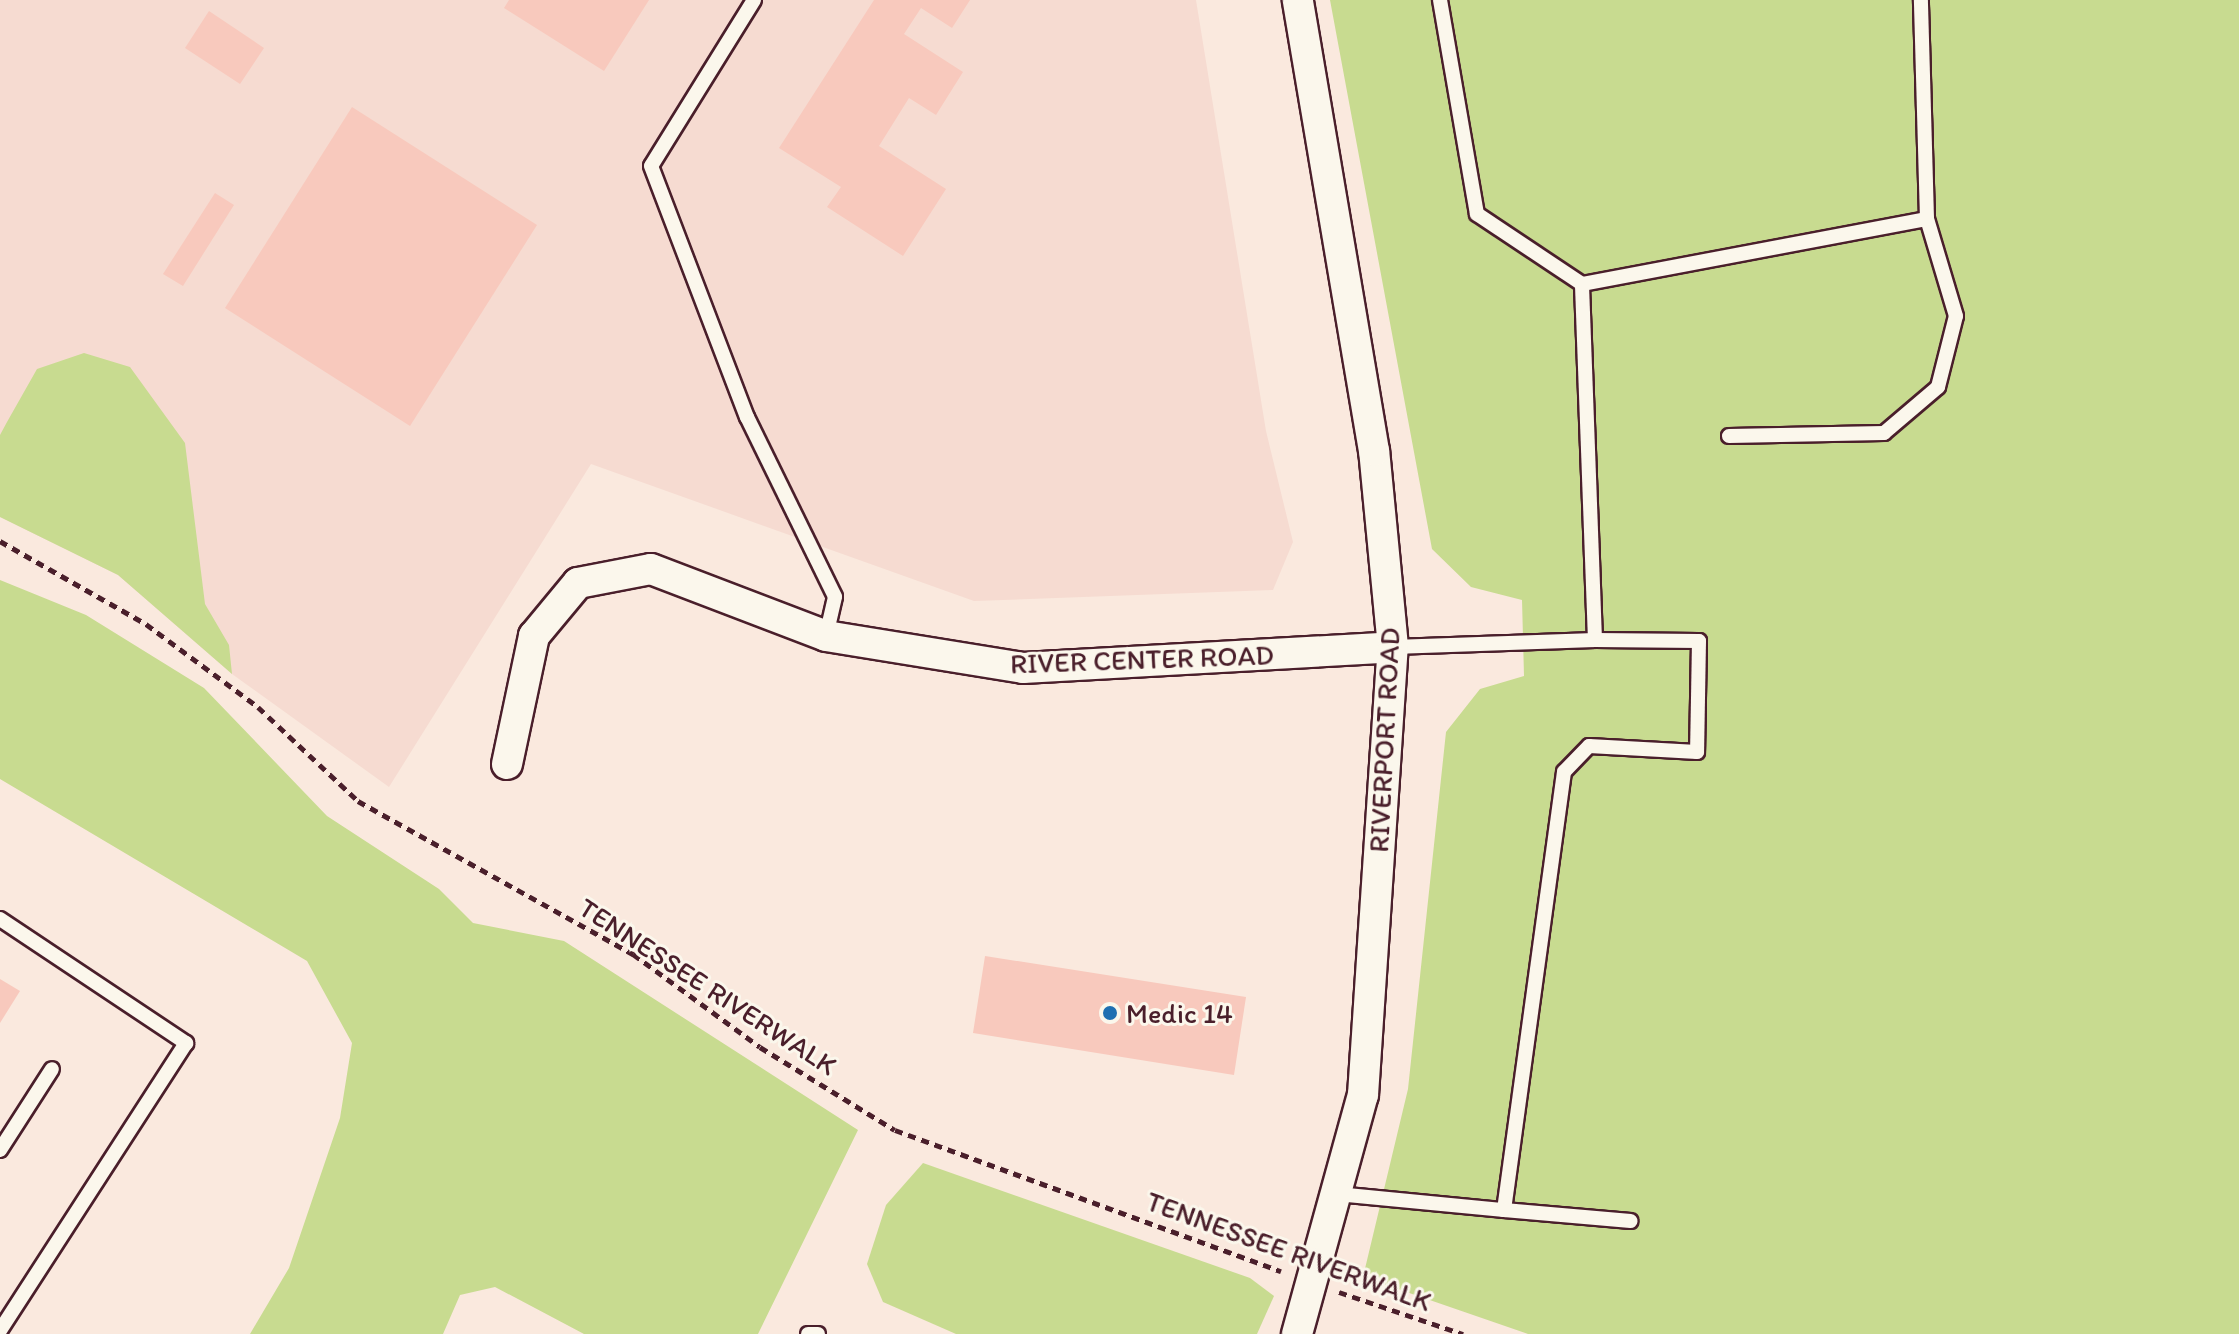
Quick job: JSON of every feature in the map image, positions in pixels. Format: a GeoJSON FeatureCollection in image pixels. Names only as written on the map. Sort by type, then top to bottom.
{"type":"FeatureCollection","features":[{"type":"Feature","properties":{"kind":"street","name":"RIVERPORT ROAD"},"geometry":{"type":"LineString","coordinates":[[1297,1334],[1363,1095],[1393,647],[1374,451],[1298,0]]}},
{"type":"Feature","properties":{"kind":"street","name":"RIVER CENTER ROAD"},"geometry":{"type":"LineString","coordinates":[[507,764],[534,636],[578,583],[651,569],[826,636],[1023,668],[1393,647]]}},
{"type":"Feature","properties":{"kind":"lane"},"geometry":{"type":"LineString","coordinates":[[754,0],[651,166],[747,417],[835,597],[826,636]]}},
{"type":"Feature","properties":{"kind":"lane"},"geometry":{"type":"LineString","coordinates":[[1440,0],[1477,214],[1582,284],[1927,219]]}},
{"type":"Feature","properties":{"kind":"lane"},"geometry":{"type":"LineString","coordinates":[[1729,436],[1884,433],[1938,387],[1956,316],[1927,219],[1921,0]]}},
{"type":"Feature","properties":{"kind":"lane"},"geometry":{"type":"LineString","coordinates":[[1582,284],[1595,640]]}},
{"type":"Feature","properties":{"kind":"lane"},"geometry":{"type":"LineString","coordinates":[[1393,647],[1595,640],[1699,641],[1697,752],[1589,746],[1564,772],[1504,1210]]}},
{"type":"Feature","properties":{"kind":"lane"},"geometry":{"type":"LineString","coordinates":[[0,919],[186,1043],[6,1308],[0,1331]]}},
{"type":"Feature","properties":{"kind":"lane"},"geometry":{"type":"LineString","coordinates":[[0,1150],[52,1069]]}},
{"type":"Feature","properties":{"kind":"lane"},"geometry":{"type":"LineString","coordinates":[[1337,1194],[1631,1221]]}},
{"type":"Feature","properties":{"kind":"lane"},"geometry":{"type":"LineString","coordinates":[[808,1334],[818,1334]]}},
{"type":"Feature","properties":{"kind":"path","name":"TENNESSEE RIVERWALK"},"geometry":{"type":"LineString","coordinates":[[0,541],[146,624],[258,707],[358,801],[633,954],[760,1047],[895,1130],[1313,1283],[1463,1334]]}},
{"type":"Feature","properties":{"kind":"shaded area"},"geometry":{"type":"Polygon","coordinates":[[[0,0],[1196,0],[1266,431],[1293,542],[1273,590],[974,601],[591,464],[389,787],[232,674],[118,575],[0,517],[0,0]]]}},
{"type":"Feature","properties":{"kind":"green space"},"geometry":{"type":"Polygon","coordinates":[[[1330,0],[2239,0],[2239,1334],[1528,1334],[1363,1277],[1408,1089],[1446,732],[1480,689],[1524,676],[1522,600],[1471,587],[1432,549],[1330,0]]]}},
{"type":"Feature","properties":{"kind":"green space"},"geometry":{"type":"Polygon","coordinates":[[[84,353],[130,367],[185,443],[205,604],[229,645],[232,674],[118,575],[0,517],[0,435],[37,369],[84,353]]]}},
{"type":"Feature","properties":{"kind":"green space"},"geometry":{"type":"Polygon","coordinates":[[[0,580],[86,615],[204,688],[327,816],[439,889],[473,923],[564,941],[858,1130],[758,1334],[584,1334],[495,1287],[460,1295],[443,1334],[250,1334],[289,1268],[340,1118],[352,1043],[307,961],[0,779],[0,580]]]}},
{"type":"Feature","properties":{"kind":"green space"},"geometry":{"type":"Polygon","coordinates":[[[923,1163],[1250,1278],[1274,1296],[1257,1334],[956,1334],[883,1302],[867,1264],[886,1205],[923,1163]]]}},
{"type":"Feature","properties":{"kind":"building"},"geometry":{"type":"Polygon","coordinates":[[[509,0],[649,0],[604,71],[504,8],[509,0]]]}},
{"type":"Feature","properties":{"kind":"building"},"geometry":{"type":"Polygon","coordinates":[[[874,0],[970,0],[952,28],[921,8],[904,34],[963,72],[936,115],[909,98],[879,146],[946,189],[903,256],[827,207],[841,187],[779,148],[874,0]]]}},
{"type":"Feature","properties":{"kind":"building"},"geometry":{"type":"Polygon","coordinates":[[[209,11],[264,48],[240,84],[185,48],[209,11]]]}},
{"type":"Feature","properties":{"kind":"building"},"geometry":{"type":"Polygon","coordinates":[[[352,107],[537,225],[410,426],[225,308],[352,107]]]}},
{"type":"Feature","properties":{"kind":"building"},"geometry":{"type":"Polygon","coordinates":[[[215,193],[234,205],[183,286],[163,274],[215,193]]]}},
{"type":"Feature","properties":{"kind":"building","name":"Medic 14"},"geometry":{"type":"Polygon","coordinates":[[[985,956],[1246,997],[1234,1075],[973,1033],[985,956]]]}},
{"type":"Feature","properties":{"kind":"building"},"geometry":{"type":"Polygon","coordinates":[[[0,979],[20,991],[0,1023],[0,979]]]}},
{"type":"Feature","properties":{"kind":"place","name":"Medic 14"},"geometry":{"type":"Point","coordinates":[1110,1013]}}]}
